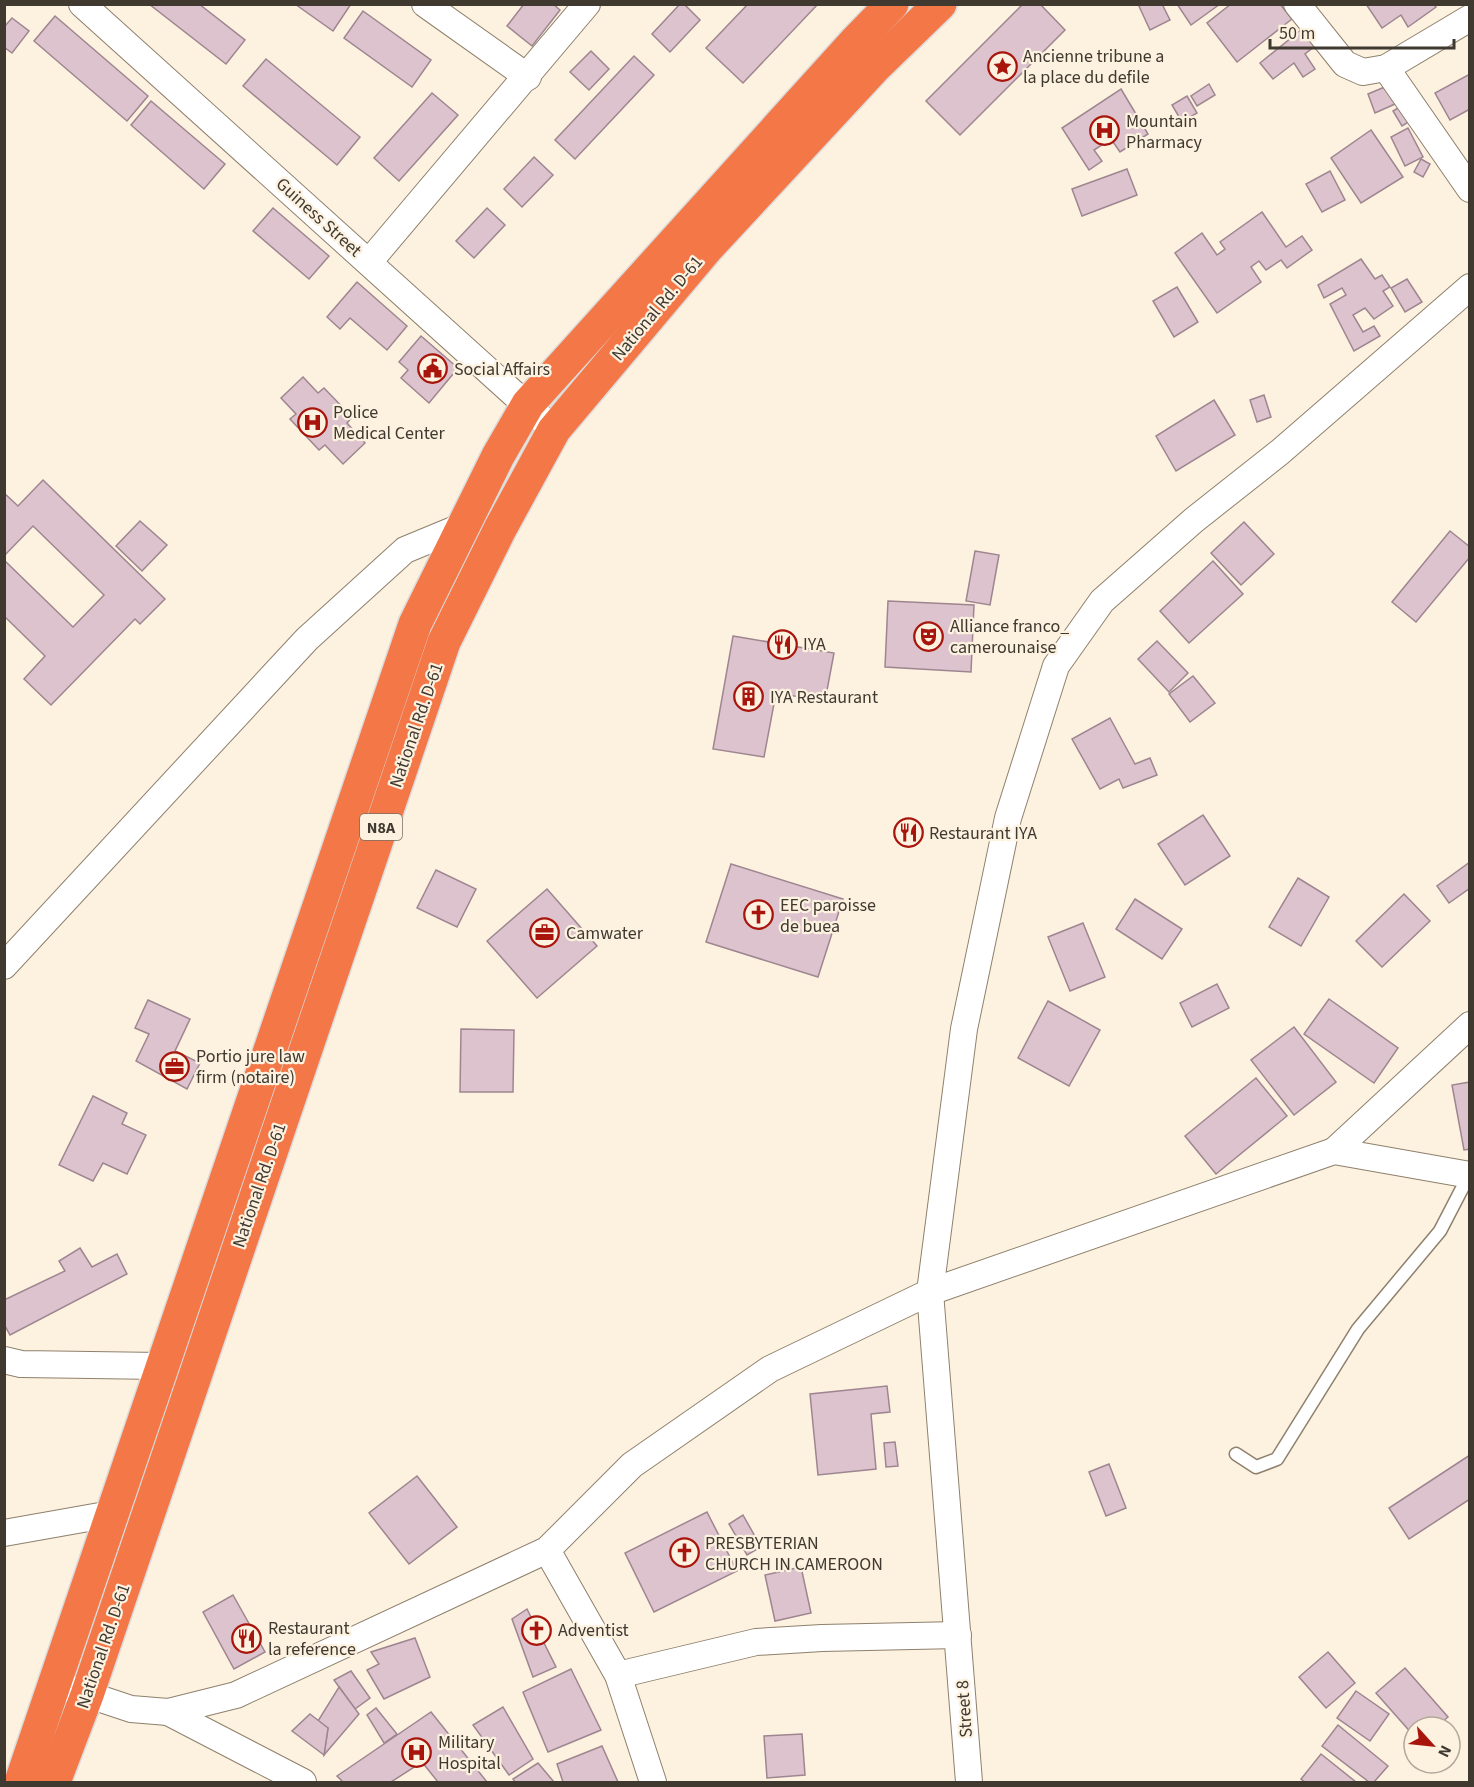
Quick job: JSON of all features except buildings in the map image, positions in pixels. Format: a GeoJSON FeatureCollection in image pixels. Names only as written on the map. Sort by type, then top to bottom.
{"type":"FeatureCollection","features":[{"type":"Feature","properties":{"kind":"highway","name":"National Rd. D-61"},"geometry":{"type":"LineString","coordinates":[[21,1782],[415,624],[462,526],[528,404],[892,4]]}},
{"type":"Feature","properties":{"kind":"highway","name":"National Rd. D-61"},"geometry":{"type":"LineString","coordinates":[[54,1782],[87,1695],[444,642],[519,492],[554,430],[708,247],[874,68],[940,4]]}},
{"type":"Feature","properties":{"kind":"street","name":"Guiness Street"},"geometry":{"type":"LineString","coordinates":[[82,4],[528,404],[554,430]]}},
{"type":"Feature","properties":{"kind":"street"},"geometry":{"type":"LineString","coordinates":[[425,4],[528,77]]}},
{"type":"Feature","properties":{"kind":"street"},"geometry":{"type":"LineString","coordinates":[[369,262],[528,77],[587,4]]}},
{"type":"Feature","properties":{"kind":"street"},"geometry":{"type":"LineString","coordinates":[[1296,4],[1345,64],[1363,72],[1386,68],[1470,18]]}},
{"type":"Feature","properties":{"kind":"street"},"geometry":{"type":"LineString","coordinates":[[1386,68],[1470,189]]}},
{"type":"Feature","properties":{"kind":"street","name":"Street 8"},"geometry":{"type":"LineString","coordinates":[[969,1782],[930,1292],[964,1029],[1008,818],[1056,666],[1102,601],[1194,520],[1288,445],[1470,287]]}},
{"type":"Feature","properties":{"kind":"street"},"geometry":{"type":"LineString","coordinates":[[4,966],[307,639],[405,550],[462,526]]}},
{"type":"Feature","properties":{"kind":"street"},"geometry":{"type":"LineString","coordinates":[[56,1684],[131,1709],[168,1712],[236,1695],[547,1550],[632,1465],[770,1369],[930,1292],[1334,1150],[1470,1025]]}},
{"type":"Feature","properties":{"kind":"street"},"geometry":{"type":"LineString","coordinates":[[1334,1150],[1469,1175]]}},
{"type":"Feature","properties":{"kind":"street"},"geometry":{"type":"LineString","coordinates":[[4,1360],[21,1364],[161,1366]]}},
{"type":"Feature","properties":{"kind":"street"},"geometry":{"type":"LineString","coordinates":[[4,1533],[111,1514]]}},
{"type":"Feature","properties":{"kind":"street"},"geometry":{"type":"LineString","coordinates":[[547,1550],[618,1675],[653,1782]]}},
{"type":"Feature","properties":{"kind":"street"},"geometry":{"type":"LineString","coordinates":[[618,1675],[756,1642],[958,1635]]}},
{"type":"Feature","properties":{"kind":"street"},"geometry":{"type":"LineString","coordinates":[[168,1712],[303,1782]]}},
{"type":"Feature","properties":{"kind":"lane"},"geometry":{"type":"LineString","coordinates":[[1236,1454],[1256,1467],[1277,1459],[1358,1329],[1440,1231],[1469,1175]]}},
{"type":"Feature","properties":{"kind":"place","name":"Ancienne tribune a la place du defile"},"geometry":{"type":"Point","coordinates":[1002,66]}},
{"type":"Feature","properties":{"kind":"place","name":"Mountain Pharmacy"},"geometry":{"type":"Point","coordinates":[1105,131]}},
{"type":"Feature","properties":{"kind":"place","name":"Social Affairs"},"geometry":{"type":"Point","coordinates":[433,369]}},
{"type":"Feature","properties":{"kind":"place","name":"Police Medical Center"},"geometry":{"type":"Point","coordinates":[312,422]}},
{"type":"Feature","properties":{"kind":"place","name":"Alliance franco_ camerounaise"},"geometry":{"type":"Point","coordinates":[929,636]}},
{"type":"Feature","properties":{"kind":"place","name":"IYA"},"geometry":{"type":"Point","coordinates":[782,644]}},
{"type":"Feature","properties":{"kind":"place","name":"IYA Restaurant"},"geometry":{"type":"Point","coordinates":[749,697]}},
{"type":"Feature","properties":{"kind":"place","name":"Restaurant IYA"},"geometry":{"type":"Point","coordinates":[908,833]}},
{"type":"Feature","properties":{"kind":"place","name":"EEC paroisse de buea"},"geometry":{"type":"Point","coordinates":[759,915]}},
{"type":"Feature","properties":{"kind":"place","name":"Camwater"},"geometry":{"type":"Point","coordinates":[545,933]}},
{"type":"Feature","properties":{"kind":"place","name":"Portio jure law firm (notaire)"},"geometry":{"type":"Point","coordinates":[175,1066]}},
{"type":"Feature","properties":{"kind":"place","name":"PRESBYTERIAN CHURCH IN CAMEROON"},"geometry":{"type":"Point","coordinates":[684,1553]}},
{"type":"Feature","properties":{"kind":"place","name":"Adventist"},"geometry":{"type":"Point","coordinates":[537,1630]}},
{"type":"Feature","properties":{"kind":"place","name":"Restaurant la reference"},"geometry":{"type":"Point","coordinates":[247,1638]}},
{"type":"Feature","properties":{"kind":"place","name":"Military Hospital"},"geometry":{"type":"Point","coordinates":[417,1752]}}]}
